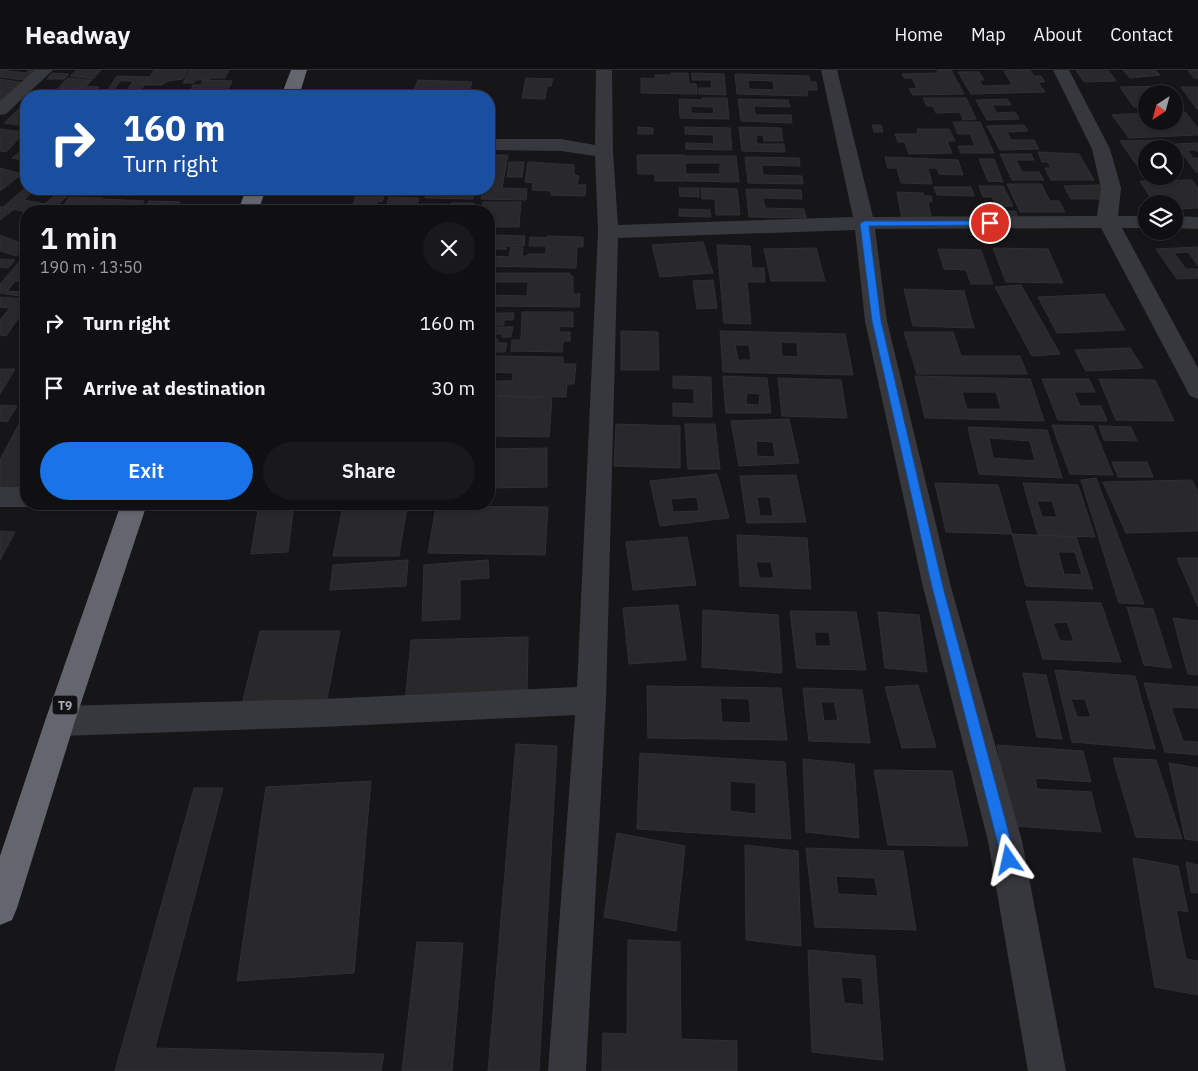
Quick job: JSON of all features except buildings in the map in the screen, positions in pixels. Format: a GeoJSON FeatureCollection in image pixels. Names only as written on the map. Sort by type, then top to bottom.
{"type":"FeatureCollection","features":[{"type":"Feature","properties":{"kind":"highway"},"geometry":{"type":"LineString","coordinates":[[292,90],[299,70]]}},
{"type":"Feature","properties":{"kind":"highway","name":"T9"},"geometry":{"type":"LineString","coordinates":[[0,908],[60,721],[132,510]]}},
{"type":"Feature","properties":{"kind":"street"},"geometry":{"type":"LineString","coordinates":[[22,90],[45,70]]}},
{"type":"Feature","properties":{"kind":"street"},"geometry":{"type":"LineString","coordinates":[[567,1071],[591,700],[608,232],[604,152],[604,70]]}},
{"type":"Feature","properties":{"kind":"street"},"geometry":{"type":"LineString","coordinates":[[829,70],[864,224],[876,321],[937,587],[1005,841],[1047,1071]]}},
{"type":"Feature","properties":{"kind":"street"},"geometry":{"type":"LineString","coordinates":[[1060,70],[1070,85],[1101,149],[1111,188],[1107,220],[1198,390]]}},
{"type":"Feature","properties":{"kind":"street"},"geometry":{"type":"LineString","coordinates":[[0,110],[20,92]]}},
{"type":"Feature","properties":{"kind":"street"},"geometry":{"type":"LineString","coordinates":[[495,144],[561,145],[604,152]]}},
{"type":"Feature","properties":{"kind":"street"},"geometry":{"type":"LineString","coordinates":[[608,232],[864,224],[1027,223],[1107,220],[1138,222]]}},
{"type":"Feature","properties":{"kind":"street"},"geometry":{"type":"LineString","coordinates":[[1183,222],[1198,223]]}},
{"type":"Feature","properties":{"kind":"street"},"geometry":{"type":"LineString","coordinates":[[0,497],[20,497]]}},
{"type":"Feature","properties":{"kind":"street"},"geometry":{"type":"LineString","coordinates":[[60,721],[333,712],[591,700]]}},
{"type":"Feature","properties":{"kind":"route"},"geometry":{"type":"LineString","coordinates":[[990,223],[864,224],[876,321],[937,587],[1009,860]]}}]}
